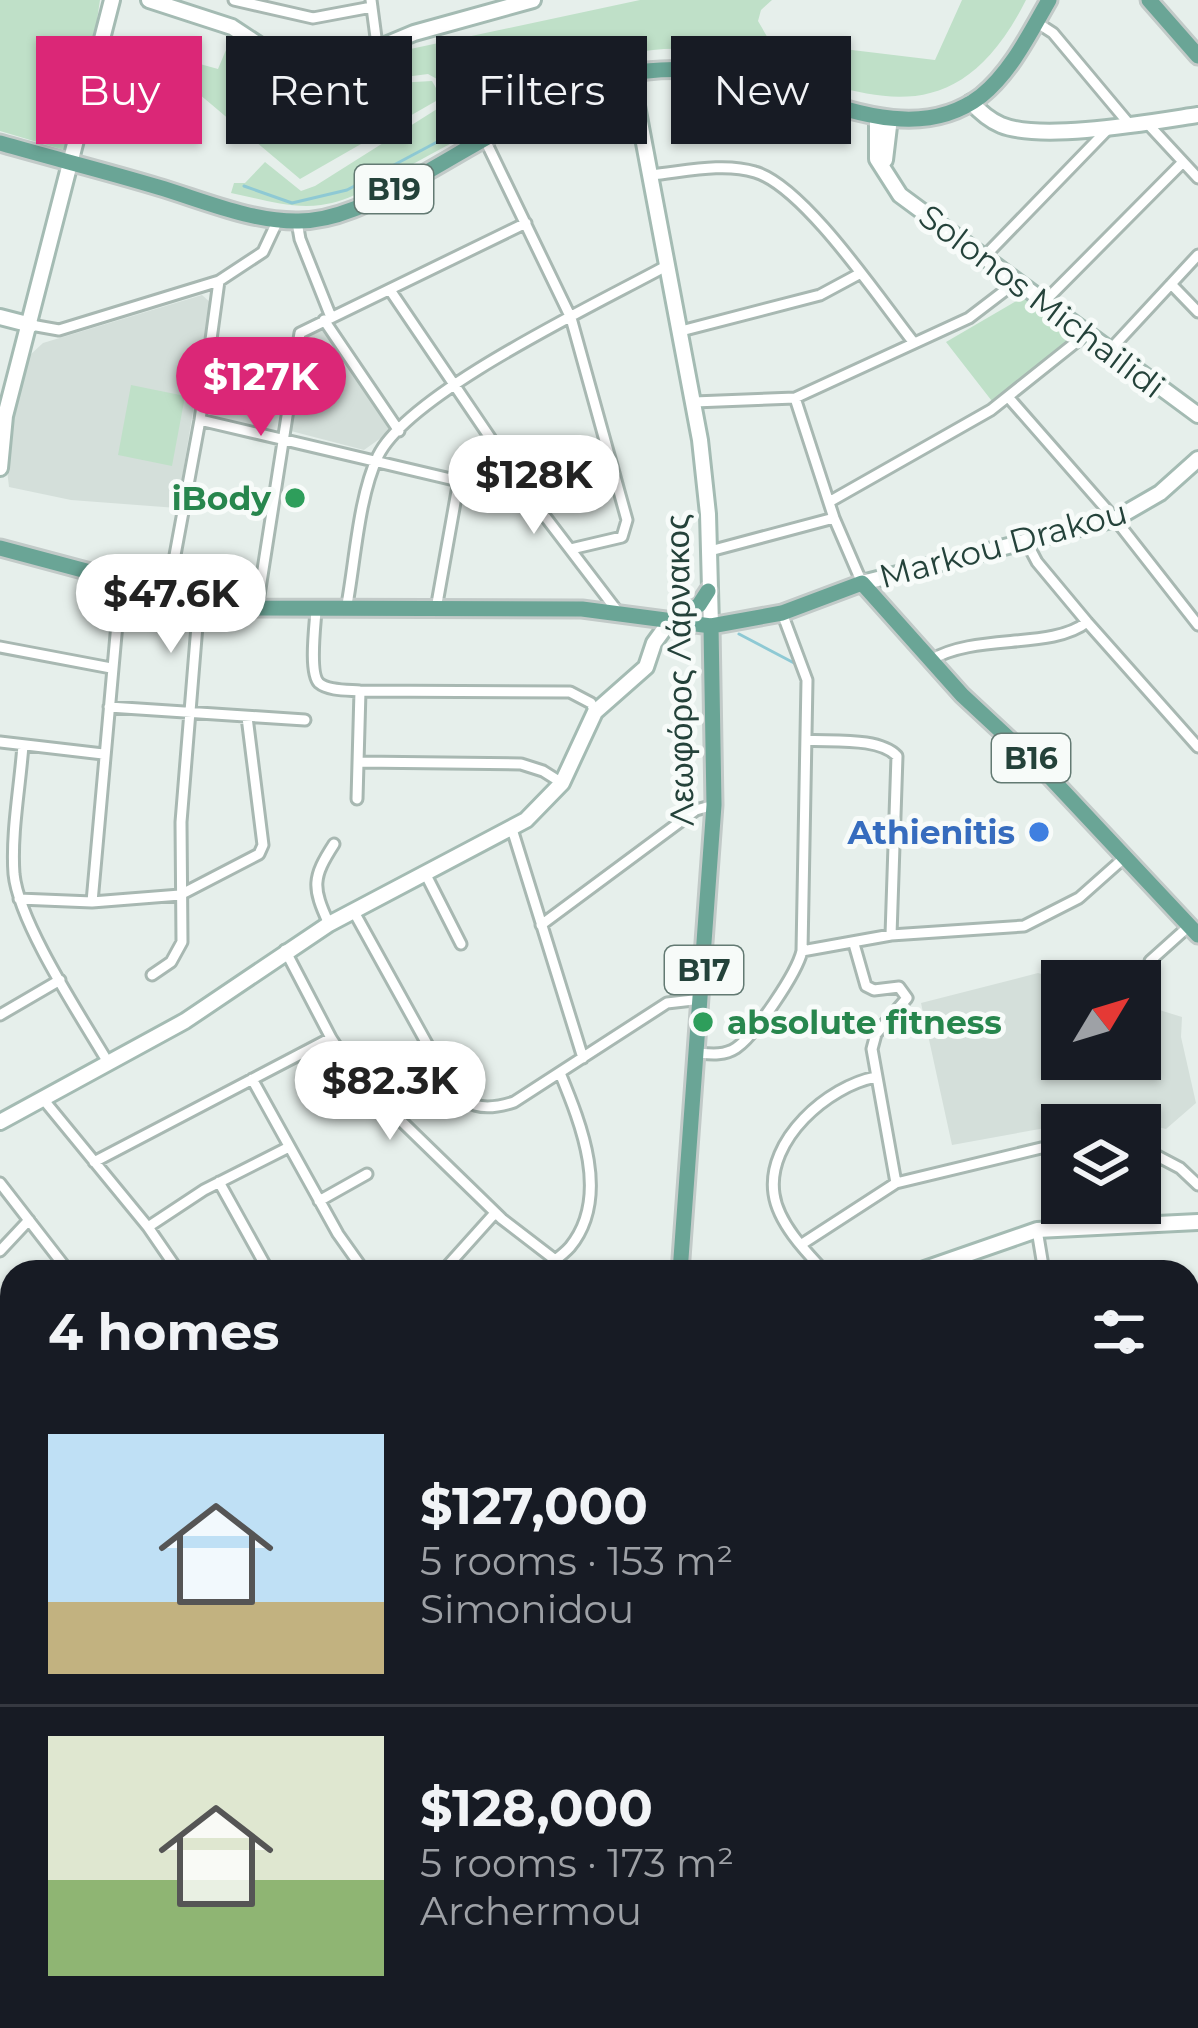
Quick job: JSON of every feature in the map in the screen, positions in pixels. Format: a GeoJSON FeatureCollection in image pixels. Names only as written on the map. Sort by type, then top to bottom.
{"type":"FeatureCollection","features":[{"type":"Feature","properties":{"kind":"main road"},"geometry":{"type":"LineString","coordinates":[[971,102],[999,78],[1049,0]]}},
{"type":"Feature","properties":{"kind":"main road"},"geometry":{"type":"LineString","coordinates":[[1149,0],[1197,52]]}},
{"type":"Feature","properties":{"kind":"main road","name":"B19"},"geometry":{"type":"LineString","coordinates":[[647,72],[717,72],[884,117],[927,118],[971,102]]}},
{"type":"Feature","properties":{"kind":"main road","name":"B19"},"geometry":{"type":"LineString","coordinates":[[0,143],[297,222],[341,214],[477,144]]}},
{"type":"Feature","properties":{"kind":"main road"},"geometry":{"type":"LineString","coordinates":[[0,548],[199,601],[316,611],[582,609],[711,626],[782,613],[862,583]]}},
{"type":"Feature","properties":{"kind":"main road","name":"B16"},"geometry":{"type":"LineString","coordinates":[[862,583],[962,695],[1048,775],[1194,930]]}},
{"type":"Feature","properties":{"kind":"main road"},"geometry":{"type":"LineString","coordinates":[[671,622],[694,609],[708,591]]}},
{"type":"Feature","properties":{"kind":"main road","name":"Λεωφόρος Λάρνακος"},"geometry":{"type":"LineString","coordinates":[[681,1260],[714,805],[711,626]]}},
{"type":"Feature","properties":{"kind":"street"},"geometry":{"type":"LineString","coordinates":[[0,468],[2,416],[31,325],[112,0]]}},
{"type":"Feature","properties":{"kind":"street"},"geometry":{"type":"LineString","coordinates":[[234,0],[313,18],[371,4],[376,36]]}},
{"type":"Feature","properties":{"kind":"street"},"geometry":{"type":"LineString","coordinates":[[411,36],[533,0]]}},
{"type":"Feature","properties":{"kind":"street"},"geometry":{"type":"LineString","coordinates":[[158,1],[244,36]]}},
{"type":"Feature","properties":{"kind":"street"},"geometry":{"type":"LineString","coordinates":[[1036,22],[1053,33],[1130,125]]}},
{"type":"Feature","properties":{"kind":"street"},"geometry":{"type":"LineString","coordinates":[[971,102],[998,124],[1022,130],[1110,127],[1198,116]]}},
{"type":"Feature","properties":{"kind":"street","name":"Solonos Michailidi"},"geometry":{"type":"LineString","coordinates":[[884,117],[890,182],[983,258],[1196,416]]}},
{"type":"Feature","properties":{"kind":"street"},"geometry":{"type":"LineString","coordinates":[[1147,123],[1198,178]]}},
{"type":"Feature","properties":{"kind":"street"},"geometry":{"type":"LineString","coordinates":[[983,258],[1110,127]]}},
{"type":"Feature","properties":{"kind":"street"},"geometry":{"type":"LineString","coordinates":[[487,144],[571,318],[628,529],[616,539],[571,549]]}},
{"type":"Feature","properties":{"kind":"street","name":"Λεωφόρος Λάρνακος"},"geometry":{"type":"LineString","coordinates":[[645,144],[705,476],[711,626]]}},
{"type":"Feature","properties":{"kind":"street"},"geometry":{"type":"LineString","coordinates":[[1043,303],[1183,162]]}},
{"type":"Feature","properties":{"kind":"street"},"geometry":{"type":"LineString","coordinates":[[651,175],[742,169],[767,176],[793,195],[914,344]]}},
{"type":"Feature","properties":{"kind":"street"},"geometry":{"type":"LineString","coordinates":[[0,317],[59,330],[219,281],[263,252],[278,220]]}},
{"type":"Feature","properties":{"kind":"street"},"geometry":{"type":"LineString","coordinates":[[297,222],[327,318],[399,430]]}},
{"type":"Feature","properties":{"kind":"street"},"geometry":{"type":"LineString","coordinates":[[256,608],[298,336],[526,223]]}},
{"type":"Feature","properties":{"kind":"street"},"geometry":{"type":"LineString","coordinates":[[1108,352],[1198,256]]}},
{"type":"Feature","properties":{"kind":"street"},"geometry":{"type":"LineString","coordinates":[[346,610],[376,460],[399,430],[453,385],[668,266]]}},
{"type":"Feature","properties":{"kind":"street"},"geometry":{"type":"LineString","coordinates":[[681,331],[820,295],[859,274]]}},
{"type":"Feature","properties":{"kind":"street"},"geometry":{"type":"LineString","coordinates":[[168,593],[200,420],[219,281]]}},
{"type":"Feature","properties":{"kind":"street"},"geometry":{"type":"LineString","coordinates":[[694,402],[795,398],[979,312],[1016,282]]}},
{"type":"Feature","properties":{"kind":"street"},"geometry":{"type":"LineString","coordinates":[[1172,284],[1198,312]]}},
{"type":"Feature","properties":{"kind":"street"},"geometry":{"type":"LineString","coordinates":[[390,290],[531,498],[618,612]]}},
{"type":"Feature","properties":{"kind":"street"},"geometry":{"type":"LineString","coordinates":[[829,502],[1009,398],[1085,335]]}},
{"type":"Feature","properties":{"kind":"street","name":"B16"},"geometry":{"type":"LineString","coordinates":[[795,398],[834,518],[862,583]]}},
{"type":"Feature","properties":{"kind":"street"},"geometry":{"type":"LineString","coordinates":[[1009,398],[1115,519],[1198,625]]}},
{"type":"Feature","properties":{"kind":"street"},"geometry":{"type":"LineString","coordinates":[[200,420],[531,498]]}},
{"type":"Feature","properties":{"kind":"street","name":"Markou Drakou"},"geometry":{"type":"LineString","coordinates":[[862,583],[1115,519],[1160,494],[1198,459]]}},
{"type":"Feature","properties":{"kind":"street"},"geometry":{"type":"LineString","coordinates":[[436,609],[460,480]]}},
{"type":"Feature","properties":{"kind":"street"},"geometry":{"type":"LineString","coordinates":[[710,550],[834,518]]}},
{"type":"Feature","properties":{"kind":"street"},"geometry":{"type":"LineString","coordinates":[[1027,543],[1087,622],[1198,747]]}},
{"type":"Feature","properties":{"kind":"street"},"geometry":{"type":"LineString","coordinates":[[92,902],[121,578]]}},
{"type":"Feature","properties":{"kind":"street"},"geometry":{"type":"LineString","coordinates":[[582,609],[595,594],[593,578]]}},
{"type":"Feature","properties":{"kind":"street"},"geometry":{"type":"LineString","coordinates":[[152,975],[171,962],[182,942],[188,715],[199,601]]}},
{"type":"Feature","properties":{"kind":"street"},"geometry":{"type":"LineString","coordinates":[[316,611],[314,666],[318,681],[334,688],[570,692],[591,703],[596,712]]}},
{"type":"Feature","properties":{"kind":"street"},"geometry":{"type":"LineString","coordinates":[[697,1053],[724,1053],[739,1046],[796,970],[802,951],[806,673],[782,613]]}},
{"type":"Feature","properties":{"kind":"street"},"geometry":{"type":"LineString","coordinates":[[640,616],[654,643]]}},
{"type":"Feature","properties":{"kind":"street"},"geometry":{"type":"LineString","coordinates":[[0,1122],[185,1021],[329,924],[512,829],[542,807],[562,783],[596,712],[646,667],[654,643],[671,622]]}},
{"type":"Feature","properties":{"kind":"street"},"geometry":{"type":"LineString","coordinates":[[931,660],[952,648],[1066,632],[1087,622]]}},
{"type":"Feature","properties":{"kind":"street"},"geometry":{"type":"LineString","coordinates":[[0,647],[110,668]]}},
{"type":"Feature","properties":{"kind":"street"},"geometry":{"type":"LineString","coordinates":[[357,799],[360,692]]}},
{"type":"Feature","properties":{"kind":"street"},"geometry":{"type":"LineString","coordinates":[[109,707],[305,720]]}},
{"type":"Feature","properties":{"kind":"street"},"geometry":{"type":"LineString","coordinates":[[19,899],[92,902],[180,895],[259,854],[262,838],[247,717]]}},
{"type":"Feature","properties":{"kind":"street"},"geometry":{"type":"LineString","coordinates":[[806,740],[890,748],[897,756],[891,935]]}},
{"type":"Feature","properties":{"kind":"street"},"geometry":{"type":"LineString","coordinates":[[0,742],[103,754]]}},
{"type":"Feature","properties":{"kind":"street"},"geometry":{"type":"LineString","coordinates":[[22,745],[14,872],[19,899],[59,980],[109,1064]]}},
{"type":"Feature","properties":{"kind":"street"},"geometry":{"type":"LineString","coordinates":[[360,762],[530,765],[562,783]]}},
{"type":"Feature","properties":{"kind":"street"},"geometry":{"type":"LineString","coordinates":[[541,925],[696,810],[714,805]]}},
{"type":"Feature","properties":{"kind":"street"},"geometry":{"type":"LineString","coordinates":[[512,829],[583,1058]]}},
{"type":"Feature","properties":{"kind":"street"},"geometry":{"type":"LineString","coordinates":[[329,924],[315,881],[334,844]]}},
{"type":"Feature","properties":{"kind":"street"},"geometry":{"type":"LineString","coordinates":[[802,951],[891,935],[1024,926],[1078,898],[1124,858]]}},
{"type":"Feature","properties":{"kind":"street"},"geometry":{"type":"LineString","coordinates":[[426,875],[461,944]]}},
{"type":"Feature","properties":{"kind":"street"},"geometry":{"type":"LineString","coordinates":[[354,912],[431,1053],[462,1100],[479,1108],[514,1102],[667,1004],[702,999]]}},
{"type":"Feature","properties":{"kind":"street"},"geometry":{"type":"LineString","coordinates":[[1151,960],[1194,930]]}},
{"type":"Feature","properties":{"kind":"street"},"geometry":{"type":"LineString","coordinates":[[854,944],[866,986],[874,990],[899,987],[907,998],[873,1040],[896,1183]]}},
{"type":"Feature","properties":{"kind":"street"},"geometry":{"type":"LineString","coordinates":[[285,950],[331,1038],[366,1089],[495,1213],[556,1260],[581,1229],[589,1168],[582,1126],[560,1073]]}},
{"type":"Feature","properties":{"kind":"street"},"geometry":{"type":"LineString","coordinates":[[0,1015],[59,980]]}},
{"type":"Feature","properties":{"kind":"street"},"geometry":{"type":"LineString","coordinates":[[94,1162],[331,1038]]}},
{"type":"Feature","properties":{"kind":"street"},"geometry":{"type":"LineString","coordinates":[[366,1089],[431,1053]]}},
{"type":"Feature","properties":{"kind":"street"},"geometry":{"type":"LineString","coordinates":[[815,1260],[776,1205],[773,1181],[778,1157],[829,1097],[856,1081],[876,1077]]}},
{"type":"Feature","properties":{"kind":"street"},"geometry":{"type":"LineString","coordinates":[[252,1078],[357,1260]]}},
{"type":"Feature","properties":{"kind":"street"},"geometry":{"type":"LineString","coordinates":[[43,1099],[171,1260]]}},
{"type":"Feature","properties":{"kind":"street"},"geometry":{"type":"LineString","coordinates":[[148,1227],[219,1182],[289,1147]]}},
{"type":"Feature","properties":{"kind":"street"},"geometry":{"type":"LineString","coordinates":[[802,1244],[896,1183],[1041,1147]]}},
{"type":"Feature","properties":{"kind":"street"},"geometry":{"type":"LineString","coordinates":[[1161,1158],[1198,1184]]}},
{"type":"Feature","properties":{"kind":"street"},"geometry":{"type":"LineString","coordinates":[[319,1201],[367,1174]]}},
{"type":"Feature","properties":{"kind":"street"},"geometry":{"type":"LineString","coordinates":[[219,1182],[262,1260]]}},
{"type":"Feature","properties":{"kind":"street"},"geometry":{"type":"LineString","coordinates":[[0,1183],[59,1260]]}},
{"type":"Feature","properties":{"kind":"street"},"geometry":{"type":"LineString","coordinates":[[453,1260],[495,1213]]}},
{"type":"Feature","properties":{"kind":"street"},"geometry":{"type":"LineString","coordinates":[[0,1251],[28,1220]]}},
{"type":"Feature","properties":{"kind":"street"},"geometry":{"type":"LineString","coordinates":[[1161,1222],[1198,1222]]}},
{"type":"Feature","properties":{"kind":"street"},"geometry":{"type":"LineString","coordinates":[[951,1260],[1037,1230],[1117,1224]]}},
{"type":"Feature","properties":{"kind":"street"},"geometry":{"type":"LineString","coordinates":[[1037,1230],[1042,1260]]}},
{"type":"Feature","properties":{"kind":"shaded area"},"geometry":{"type":"Polygon","coordinates":[[[202,295],[211,303],[177,508],[71,500],[9,487],[6,462],[12,415],[30,355],[43,343],[202,295]]]}},
{"type":"Feature","properties":{"kind":"shaded area"},"geometry":{"type":"Polygon","coordinates":[[[322,326],[392,430],[364,450],[291,431],[304,334],[322,326]]]}},
{"type":"Feature","properties":{"kind":"shaded area"},"geometry":{"type":"Polygon","coordinates":[[[1041,974],[1041,1080],[1161,1080],[1161,1010],[1182,1017],[1181,1037],[1196,1103],[1166,1129],[1161,1128],[1161,1104],[1041,1104],[1041,1129],[952,1145],[921,1003],[1041,974]]]}},
{"type":"Feature","properties":{"kind":"green space"},"geometry":{"type":"Polygon","coordinates":[[[0,0],[100,0],[95,36],[36,36],[36,142],[0,131],[0,0]]]}},
{"type":"Feature","properties":{"kind":"green space"},"geometry":{"type":"Polygon","coordinates":[[[640,0],[772,0],[761,10],[758,21],[767,36],[671,36],[671,50],[647,53],[647,36],[471,36],[640,0]]]}},
{"type":"Feature","properties":{"kind":"green space"},"geometry":{"type":"Polygon","coordinates":[[[962,0],[1026,0],[986,59],[942,89],[896,97],[851,90],[851,50],[935,60],[962,0]]]}},
{"type":"Feature","properties":{"kind":"green space"},"geometry":{"type":"Polygon","coordinates":[[[436,44],[436,78],[428,74],[412,76],[412,49],[436,44]]]}},
{"type":"Feature","properties":{"kind":"green space"},"geometry":{"type":"Polygon","coordinates":[[[226,50],[226,117],[202,96],[202,65],[218,69],[226,50]]]}},
{"type":"Feature","properties":{"kind":"green space"},"geometry":{"type":"Polygon","coordinates":[[[432,81],[436,101],[412,115],[412,82],[432,81]]]}},
{"type":"Feature","properties":{"kind":"green space"},"geometry":{"type":"Polygon","coordinates":[[[436,110],[436,144],[450,144],[343,200],[298,206],[231,193],[234,183],[245,183],[265,162],[301,191],[315,186],[382,144],[412,144],[412,125],[436,110]]]}},
{"type":"Feature","properties":{"kind":"green space"},"geometry":{"type":"Polygon","coordinates":[[[258,144],[361,144],[300,179],[258,144]]]}},
{"type":"Feature","properties":{"kind":"green space"},"geometry":{"type":"Polygon","coordinates":[[[1023,297],[1069,334],[1072,343],[995,405],[946,342],[1023,297]]]}},
{"type":"Feature","properties":{"kind":"green space"},"geometry":{"type":"Polygon","coordinates":[[[131,385],[185,396],[172,466],[118,455],[131,385]]]}},
{"type":"Feature","properties":{"kind":"waterway"},"geometry":{"type":"LineString","coordinates":[[244,186],[292,203],[347,190],[436,143]]}},
{"type":"Feature","properties":{"kind":"waterway"},"geometry":{"type":"LineString","coordinates":[[739,634],[796,664]]}},
{"type":"Feature","properties":{"kind":"place","name":"iBody"},"geometry":{"type":"Point","coordinates":[295,498]}},
{"type":"Feature","properties":{"kind":"place","name":"Athienitis"},"geometry":{"type":"Point","coordinates":[1039,832]}},
{"type":"Feature","properties":{"kind":"place","name":"absolute fitness"},"geometry":{"type":"Point","coordinates":[703,1022]}}]}
